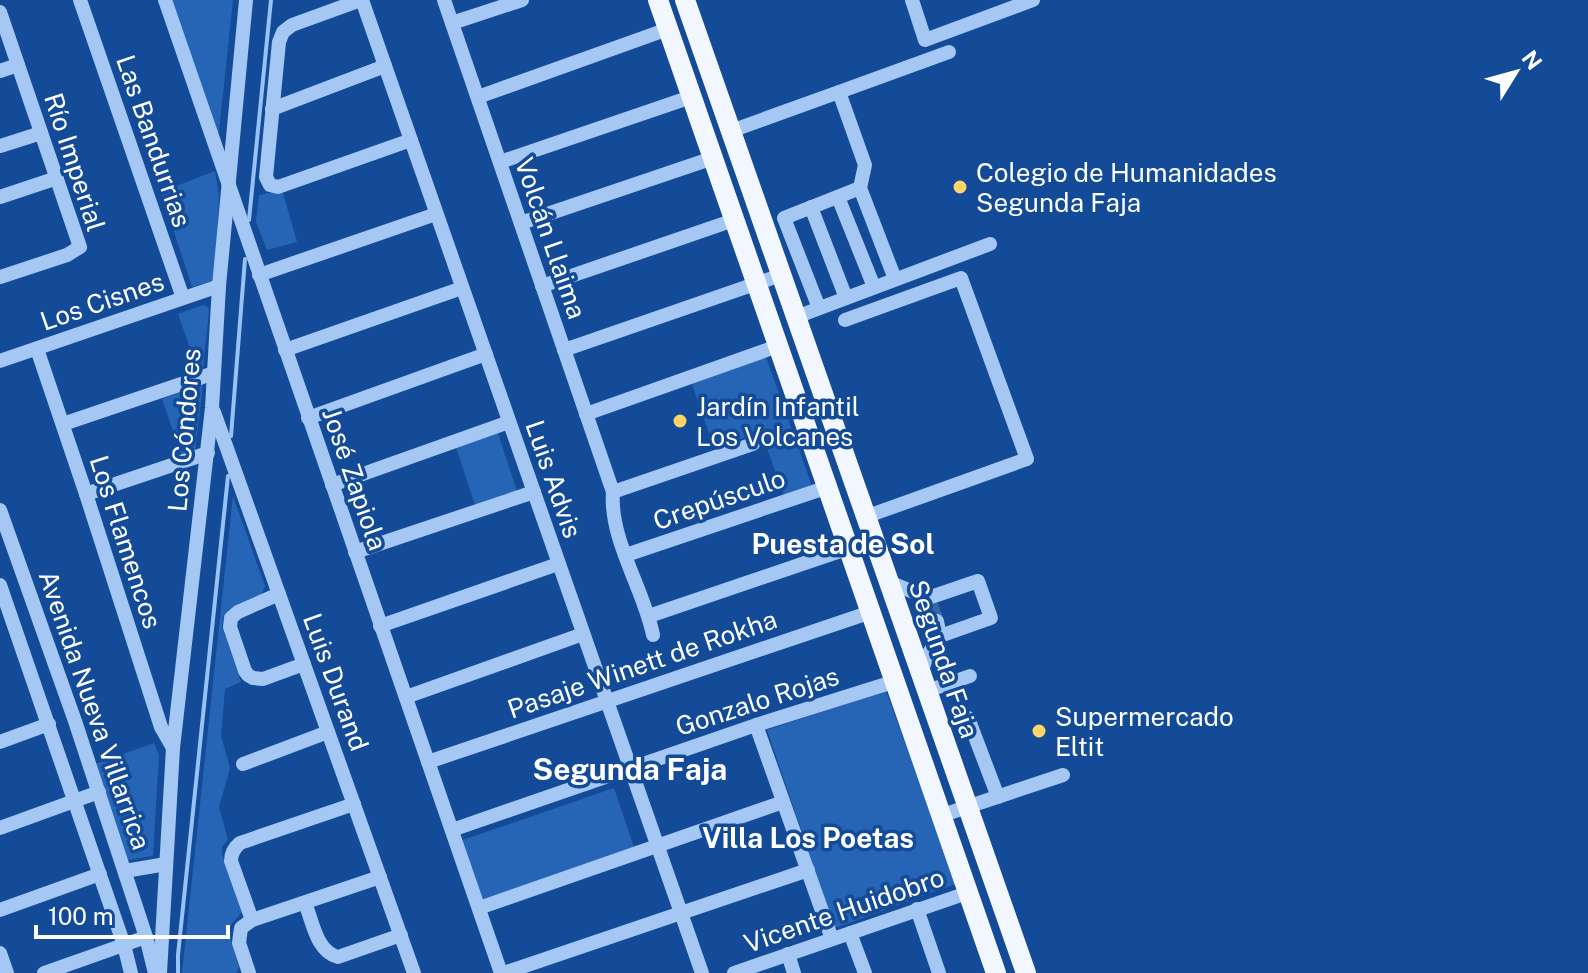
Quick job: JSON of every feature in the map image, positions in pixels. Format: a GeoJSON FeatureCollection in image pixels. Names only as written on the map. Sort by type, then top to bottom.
{"type":"FeatureCollection","features":[{"type":"Feature","properties":{"kind":"main road","name":"Segunda Faja"},"geometry":{"type":"LineString","coordinates":[[658,0],[996,973]]}},
{"type":"Feature","properties":{"kind":"main road","name":"Segunda Faja"},"geometry":{"type":"LineString","coordinates":[[685,0],[1026,973]]}},
{"type":"Feature","properties":{"kind":"street","name":"Las Bandurrias"},"geometry":{"type":"LineString","coordinates":[[80,0],[183,298]]}},
{"type":"Feature","properties":{"kind":"street","name":"José Zapiola"},"geometry":{"type":"LineString","coordinates":[[165,0],[503,973]]}},
{"type":"Feature","properties":{"kind":"street","name":"Los Cóndores"},"geometry":{"type":"LineString","coordinates":[[158,973],[173,748],[208,453],[219,286],[246,0]]}},
{"type":"Feature","properties":{"kind":"street"},"geometry":{"type":"LineString","coordinates":[[362,0],[292,25],[283,32],[279,42],[266,177],[270,185],[278,187],[411,140]]}},
{"type":"Feature","properties":{"kind":"street","name":"Luis Advis"},"geometry":{"type":"LineString","coordinates":[[362,0],[702,973]]}},
{"type":"Feature","properties":{"kind":"street","name":"Volcán Llaima"},"geometry":{"type":"LineString","coordinates":[[444,0],[613,492],[615,522],[653,635]]}},
{"type":"Feature","properties":{"kind":"street"},"geometry":{"type":"LineString","coordinates":[[452,23],[522,0]]}},
{"type":"Feature","properties":{"kind":"street"},"geometry":{"type":"LineString","coordinates":[[912,0],[925,40],[1033,0]]}},
{"type":"Feature","properties":{"kind":"street","name":"Río Imperial"},"geometry":{"type":"LineString","coordinates":[[0,277],[67,255],[80,247],[1,19]]}},
{"type":"Feature","properties":{"kind":"street"},"geometry":{"type":"LineString","coordinates":[[478,97],[668,29]]}},
{"type":"Feature","properties":{"kind":"street"},"geometry":{"type":"LineString","coordinates":[[731,131],[949,52]]}},
{"type":"Feature","properties":{"kind":"street"},"geometry":{"type":"LineString","coordinates":[[0,71],[18,65]]}},
{"type":"Feature","properties":{"kind":"street"},"geometry":{"type":"LineString","coordinates":[[272,109],[385,66]]}},
{"type":"Feature","properties":{"kind":"street"},"geometry":{"type":"LineString","coordinates":[[839,92],[865,165],[860,188],[895,279]]}},
{"type":"Feature","properties":{"kind":"street"},"geometry":{"type":"LineString","coordinates":[[500,162],[691,97]]}},
{"type":"Feature","properties":{"kind":"street"},"geometry":{"type":"LineString","coordinates":[[0,146],[41,133]]}},
{"type":"Feature","properties":{"kind":"street"},"geometry":{"type":"LineString","coordinates":[[521,223],[713,158]]}},
{"type":"Feature","properties":{"kind":"street"},"geometry":{"type":"LineString","coordinates":[[0,197],[57,178]]}},
{"type":"Feature","properties":{"kind":"street"},"geometry":{"type":"LineString","coordinates":[[819,308],[784,218],[860,188]]}},
{"type":"Feature","properties":{"kind":"street"},"geometry":{"type":"LineString","coordinates":[[838,197],[874,287]]}},
{"type":"Feature","properties":{"kind":"street"},"geometry":{"type":"LineString","coordinates":[[811,207],[846,298]]}},
{"type":"Feature","properties":{"kind":"street"},"geometry":{"type":"LineString","coordinates":[[259,275],[436,214]]}},
{"type":"Feature","properties":{"kind":"street"},"geometry":{"type":"LineString","coordinates":[[542,286],[734,220]]}},
{"type":"Feature","properties":{"kind":"street"},"geometry":{"type":"LineString","coordinates":[[796,317],[990,244]]}},
{"type":"Feature","properties":{"kind":"street"},"geometry":{"type":"LineString","coordinates":[[564,350],[781,275]]}},
{"type":"Feature","properties":{"kind":"street"},"geometry":{"type":"LineString","coordinates":[[845,320],[961,278],[1027,459],[876,513]]}},
{"type":"Feature","properties":{"kind":"street","name":"Los Cisnes"},"geometry":{"type":"LineString","coordinates":[[0,361],[219,286]]}},
{"type":"Feature","properties":{"kind":"street"},"geometry":{"type":"LineString","coordinates":[[285,350],[462,288]]}},
{"type":"Feature","properties":{"kind":"street"},"geometry":{"type":"LineString","coordinates":[[586,414],[778,346]]}},
{"type":"Feature","properties":{"kind":"street","name":"Los Flamencos"},"geometry":{"type":"LineString","coordinates":[[37,349],[161,727],[173,748]]}},
{"type":"Feature","properties":{"kind":"street"},"geometry":{"type":"LineString","coordinates":[[308,418],[486,354]]}},
{"type":"Feature","properties":{"kind":"street"},"geometry":{"type":"LineString","coordinates":[[63,424],[214,373]]}},
{"type":"Feature","properties":{"kind":"street","name":"Luis Durand"},"geometry":{"type":"LineString","coordinates":[[212,408],[414,973]]}},
{"type":"Feature","properties":{"kind":"street"},"geometry":{"type":"LineString","coordinates":[[332,485],[509,422]]}},
{"type":"Feature","properties":{"kind":"street"},"geometry":{"type":"LineString","coordinates":[[613,492],[753,444]]}},
{"type":"Feature","properties":{"kind":"street"},"geometry":{"type":"LineString","coordinates":[[86,494],[208,453]]}},
{"type":"Feature","properties":{"kind":"street","name":"Crepúsculo"},"geometry":{"type":"LineString","coordinates":[[626,555],[828,487]]}},
{"type":"Feature","properties":{"kind":"street"},"geometry":{"type":"LineString","coordinates":[[355,552],[534,492]]}},
{"type":"Feature","properties":{"kind":"street","name":"Avenida Nueva Villarrica"},"geometry":{"type":"LineString","coordinates":[[0,510],[75,721],[158,973]]}},
{"type":"Feature","properties":{"kind":"street"},"geometry":{"type":"LineString","coordinates":[[649,616],[849,548]]}},
{"type":"Feature","properties":{"kind":"street"},"geometry":{"type":"LineString","coordinates":[[380,626],[558,564]]}},
{"type":"Feature","properties":{"kind":"street"},"geometry":{"type":"LineString","coordinates":[[889,582],[930,602],[978,581],[991,618],[938,628],[927,656],[924,682],[970,676]]}},
{"type":"Feature","properties":{"kind":"street","name":"Avenida Nueva Villarrica"},"geometry":{"type":"LineString","coordinates":[[0,585],[131,973]]}},
{"type":"Feature","properties":{"kind":"street"},"geometry":{"type":"LineString","coordinates":[[279,594],[231,618],[230,627],[245,671],[253,678],[263,679],[304,664]]}},
{"type":"Feature","properties":{"kind":"street","name":"Pasaje Winett de Rokha"},"geometry":{"type":"LineString","coordinates":[[428,762],[871,612]]}},
{"type":"Feature","properties":{"kind":"street"},"geometry":{"type":"LineString","coordinates":[[406,697],[583,634]]}},
{"type":"Feature","properties":{"kind":"street","name":"Gonzalo Rojas"},"geometry":{"type":"LineString","coordinates":[[452,830],[756,725],[896,681]]}},
{"type":"Feature","properties":{"kind":"street"},"geometry":{"type":"LineString","coordinates":[[968,718],[998,797]]}},
{"type":"Feature","properties":{"kind":"street"},"geometry":{"type":"LineString","coordinates":[[0,742],[49,724]]}},
{"type":"Feature","properties":{"kind":"street"},"geometry":{"type":"LineString","coordinates":[[756,725],[832,939]]}},
{"type":"Feature","properties":{"kind":"street"},"geometry":{"type":"LineString","coordinates":[[243,764],[328,732]]}},
{"type":"Feature","properties":{"kind":"street"},"geometry":{"type":"LineString","coordinates":[[943,815],[1063,775]]}},
{"type":"Feature","properties":{"kind":"street"},"geometry":{"type":"LineString","coordinates":[[0,828],[99,792]]}},
{"type":"Feature","properties":{"kind":"street"},"geometry":{"type":"LineString","coordinates":[[479,908],[783,802]]}},
{"type":"Feature","properties":{"kind":"street"},"geometry":{"type":"LineString","coordinates":[[252,920],[231,861],[236,846],[354,804]]}},
{"type":"Feature","properties":{"kind":"street"},"geometry":{"type":"LineString","coordinates":[[125,871],[166,864]]}},
{"type":"Feature","properties":{"kind":"street"},"geometry":{"type":"LineString","coordinates":[[503,973],[808,870]]}},
{"type":"Feature","properties":{"kind":"street"},"geometry":{"type":"LineString","coordinates":[[0,910],[100,874]]}},
{"type":"Feature","properties":{"kind":"street"},"geometry":{"type":"LineString","coordinates":[[249,973],[239,943],[241,928],[252,920],[380,877]]}},
{"type":"Feature","properties":{"kind":"street","name":"Vicente Huidobro"},"geometry":{"type":"LineString","coordinates":[[734,973],[970,892]]}},
{"type":"Feature","properties":{"kind":"street"},"geometry":{"type":"LineString","coordinates":[[305,903],[322,948],[328,955],[338,957],[401,935]]}},
{"type":"Feature","properties":{"kind":"street"},"geometry":{"type":"LineString","coordinates":[[917,909],[939,973]]}},
{"type":"Feature","properties":{"kind":"street"},"geometry":{"type":"LineString","coordinates":[[850,933],[865,973]]}},
{"type":"Feature","properties":{"kind":"street"},"geometry":{"type":"LineString","coordinates":[[44,973],[146,937]]}},
{"type":"Feature","properties":{"kind":"street"},"geometry":{"type":"LineString","coordinates":[[0,953],[7,973]]}},
{"type":"Feature","properties":{"kind":"street"},"geometry":{"type":"LineString","coordinates":[[788,954],[794,973]]}},
{"type":"Feature","properties":{"kind":"shaded area"},"geometry":{"type":"Polygon","coordinates":[[[171,0],[233,0],[218,140],[171,0]]]}},
{"type":"Feature","properties":{"kind":"shaded area"},"geometry":{"type":"Polygon","coordinates":[[[215,171],[219,196],[215,280],[192,287],[161,192],[215,171]]]}},
{"type":"Feature","properties":{"kind":"shaded area"},"geometry":{"type":"Polygon","coordinates":[[[282,190],[297,242],[267,250],[256,222],[259,195],[282,190]]]}},
{"type":"Feature","properties":{"kind":"shaded area"},"geometry":{"type":"Polygon","coordinates":[[[203,305],[209,311],[203,369],[198,371],[178,314],[203,305]]]}},
{"type":"Feature","properties":{"kind":"shaded area"},"geometry":{"type":"Polygon","coordinates":[[[766,357],[812,486],[784,495],[761,432],[714,448],[692,384],[766,357]]]}},
{"type":"Feature","properties":{"kind":"shaded area"},"geometry":{"type":"Polygon","coordinates":[[[203,383],[195,453],[182,457],[162,399],[203,383]]]}},
{"type":"Feature","properties":{"kind":"shaded area"},"geometry":{"type":"Polygon","coordinates":[[[498,433],[517,491],[475,505],[456,447],[498,433]]]}},
{"type":"Feature","properties":{"kind":"shaded area"},"geometry":{"type":"Polygon","coordinates":[[[233,496],[265,586],[262,594],[223,617],[222,627],[241,682],[225,689],[221,736],[230,768],[219,807],[228,840],[222,847],[222,854],[242,912],[230,926],[239,968],[236,973],[182,973],[233,496]]]}},
{"type":"Feature","properties":{"kind":"shaded area"},"geometry":{"type":"Polygon","coordinates":[[[886,691],[956,884],[835,928],[767,730],[886,691]]]}},
{"type":"Feature","properties":{"kind":"shaded area"},"geometry":{"type":"Polygon","coordinates":[[[154,743],[159,755],[153,856],[128,860],[95,764],[154,743]]]}},
{"type":"Feature","properties":{"kind":"shaded area"},"geometry":{"type":"Polygon","coordinates":[[[614,788],[634,847],[481,900],[460,841],[614,788]]]}},
{"type":"Feature","properties":{"kind":"waterway"},"geometry":{"type":"LineString","coordinates":[[249,220],[271,0]]}},
{"type":"Feature","properties":{"kind":"waterway"},"geometry":{"type":"LineString","coordinates":[[231,436],[245,259]]}},
{"type":"Feature","properties":{"kind":"waterway"},"geometry":{"type":"LineString","coordinates":[[178,973],[228,476]]}},
{"type":"Feature","properties":{"kind":"tunnel"},"geometry":{"type":"LineString","coordinates":[[931,605],[937,621]]}},
{"type":"Feature","properties":{"kind":"place","name":"Colegio de Humanidades Segunda Faja"},"geometry":{"type":"Point","coordinates":[960,187]}},
{"type":"Feature","properties":{"kind":"place","name":"Jardín Infantil Los Volcanes"},"geometry":{"type":"Point","coordinates":[680,421]}},
{"type":"Feature","properties":{"kind":"place","name":"Supermercado Eltit"},"geometry":{"type":"Point","coordinates":[1039,731]}},
{"type":"Feature","properties":{"kind":"district","name":"Puesta de Sol"},"geometry":{"type":"Point","coordinates":[843,543]}},
{"type":"Feature","properties":{"kind":"district","name":"Segunda Faja"},"geometry":{"type":"Point","coordinates":[630,769]}},
{"type":"Feature","properties":{"kind":"district","name":"Villa Los Poetas"},"geometry":{"type":"Point","coordinates":[808,837]}}]}
